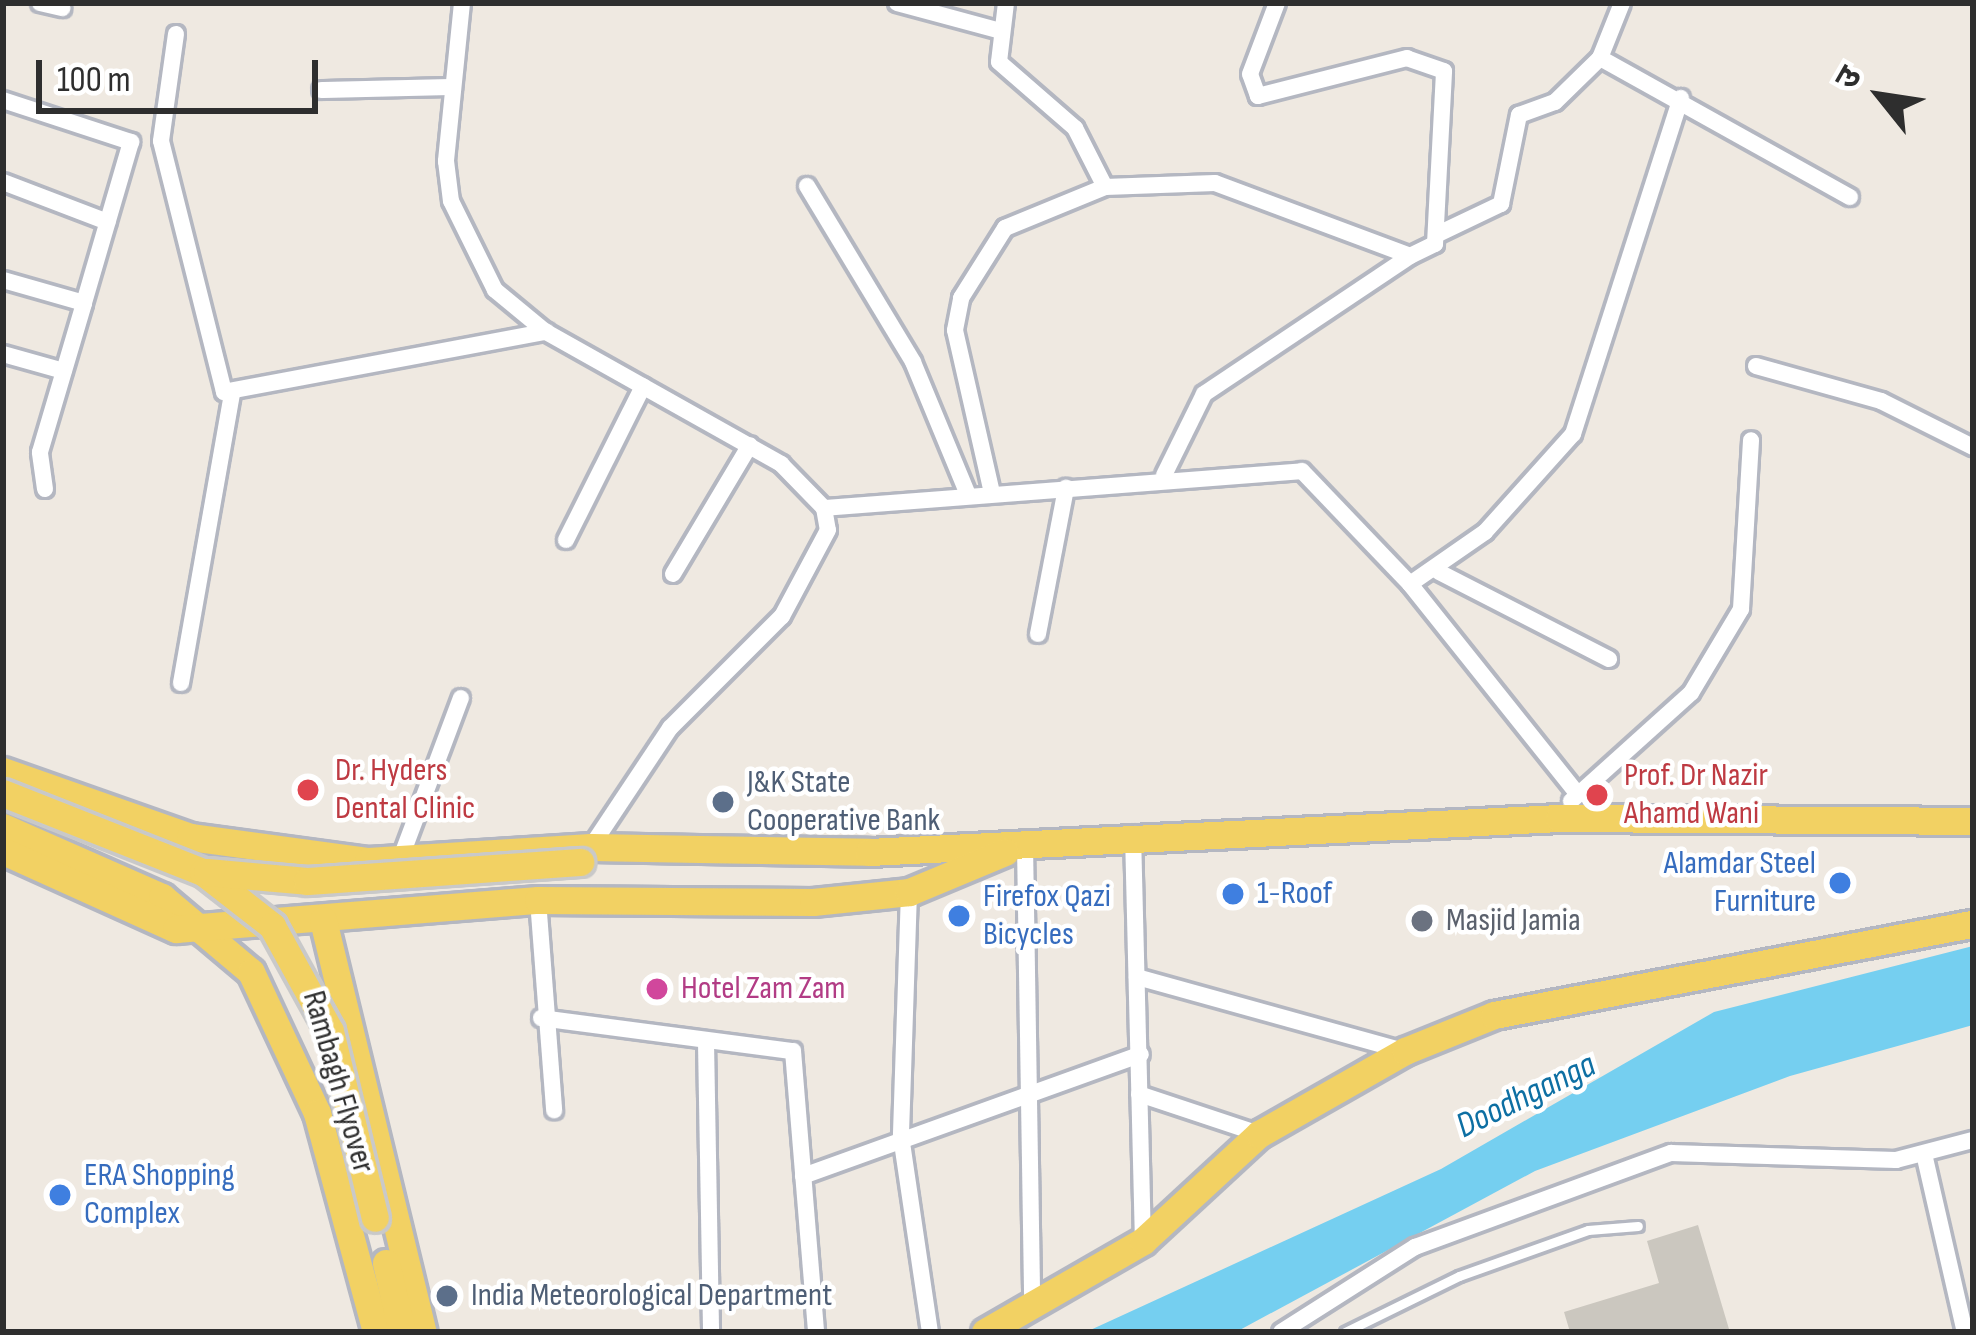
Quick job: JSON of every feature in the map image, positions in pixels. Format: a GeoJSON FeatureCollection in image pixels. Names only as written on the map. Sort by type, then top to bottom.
{"type":"FeatureCollection","features":[{"type":"Feature","properties":{"kind":"main road"},"geometry":{"type":"LineString","coordinates":[[3,770],[259,854],[400,860],[586,855],[814,866],[868,852],[1025,844],[1132,832],[1559,818],[1973,821]]}},
{"type":"Feature","properties":{"kind":"main road","name":"Rambagh Flyover"},"geometry":{"type":"LineString","coordinates":[[3,793],[203,872],[272,926],[320,1001],[402,1332]]}},
{"type":"Feature","properties":{"kind":"main road"},"geometry":{"type":"LineString","coordinates":[[3,827],[163,897],[206,928],[250,972],[292,1042],[376,1332]]}},
{"type":"Feature","properties":{"kind":"main road"},"geometry":{"type":"LineString","coordinates":[[3,850],[157,922],[206,928],[538,900],[910,892],[1025,844]]}},
{"type":"Feature","properties":{"kind":"main road"},"geometry":{"type":"LineString","coordinates":[[203,872],[308,881],[586,855]]}},
{"type":"Feature","properties":{"kind":"main road"},"geometry":{"type":"LineString","coordinates":[[438,857],[447,909]]}},
{"type":"Feature","properties":{"kind":"main road"},"geometry":{"type":"LineString","coordinates":[[329,919],[427,1332]]}},
{"type":"Feature","properties":{"kind":"main road"},"geometry":{"type":"LineString","coordinates":[[985,1332],[1143,1241],[1259,1134],[1405,1051],[1494,1015],[1973,924]]}},
{"type":"Feature","properties":{"kind":"street"},"geometry":{"type":"LineString","coordinates":[[40,3],[62,8]]}},
{"type":"Feature","properties":{"kind":"street"},"geometry":{"type":"LineString","coordinates":[[462,3],[453,87],[451,201],[495,290],[546,332],[750,445],[824,508],[1164,475],[1302,471],[1410,584],[1576,793]]}},
{"type":"Feature","properties":{"kind":"street"},"geometry":{"type":"LineString","coordinates":[[898,3],[1001,31]]}},
{"type":"Feature","properties":{"kind":"street"},"geometry":{"type":"LineString","coordinates":[[1006,3],[1001,31],[1009,80],[1075,128],[1106,188]]}},
{"type":"Feature","properties":{"kind":"street"},"geometry":{"type":"LineString","coordinates":[[1164,475],[1204,394],[1410,256],[1430,253],[1438,234],[1444,71],[1407,58],[1258,96],[1250,74],[1277,3]]}},
{"type":"Feature","properties":{"kind":"street"},"geometry":{"type":"LineString","coordinates":[[1438,234],[1499,207],[1519,115],[1555,102],[1600,58],[1622,3]]}},
{"type":"Feature","properties":{"kind":"street"},"geometry":{"type":"LineString","coordinates":[[176,34],[164,159],[214,380],[232,393],[546,332]]}},
{"type":"Feature","properties":{"kind":"street"},"geometry":{"type":"LineString","coordinates":[[1600,58],[1681,98],[1850,197]]}},
{"type":"Feature","properties":{"kind":"street"},"geometry":{"type":"LineString","coordinates":[[321,90],[453,87]]}},
{"type":"Feature","properties":{"kind":"street"},"geometry":{"type":"LineString","coordinates":[[1410,584],[1439,572],[1535,486],[1573,434],[1681,98]]}},
{"type":"Feature","properties":{"kind":"street"},"geometry":{"type":"LineString","coordinates":[[3,100],[131,142],[37,465],[45,489]]}},
{"type":"Feature","properties":{"kind":"street"},"geometry":{"type":"LineString","coordinates":[[3,182],[108,222]]}},
{"type":"Feature","properties":{"kind":"street"},"geometry":{"type":"LineString","coordinates":[[807,186],[913,362],[968,495]]}},
{"type":"Feature","properties":{"kind":"street"},"geometry":{"type":"LineString","coordinates":[[992,493],[955,361],[961,298],[1004,228],[1106,188],[1241,187],[1410,256]]}},
{"type":"Feature","properties":{"kind":"street"},"geometry":{"type":"LineString","coordinates":[[3,280],[85,303]]}},
{"type":"Feature","properties":{"kind":"street"},"geometry":{"type":"LineString","coordinates":[[3,354],[64,370]]}},
{"type":"Feature","properties":{"kind":"street"},"geometry":{"type":"LineString","coordinates":[[1756,366],[1881,401],[1973,447]]}},
{"type":"Feature","properties":{"kind":"street"},"geometry":{"type":"LineString","coordinates":[[566,540],[643,386]]}},
{"type":"Feature","properties":{"kind":"street"},"geometry":{"type":"LineString","coordinates":[[181,683],[232,393]]}},
{"type":"Feature","properties":{"kind":"street"},"geometry":{"type":"LineString","coordinates":[[1559,818],[1576,793],[1690,693],[1741,609],[1751,440]]}},
{"type":"Feature","properties":{"kind":"street"},"geometry":{"type":"LineString","coordinates":[[673,574],[750,445]]}},
{"type":"Feature","properties":{"kind":"street"},"geometry":{"type":"LineString","coordinates":[[1038,634],[1066,488]]}},
{"type":"Feature","properties":{"kind":"street"},"geometry":{"type":"LineString","coordinates":[[586,855],[670,728],[782,616],[826,544],[824,508]]}},
{"type":"Feature","properties":{"kind":"street"},"geometry":{"type":"LineString","coordinates":[[1439,572],[1609,659]]}},
{"type":"Feature","properties":{"kind":"street"},"geometry":{"type":"LineString","coordinates":[[400,860],[461,698]]}},
{"type":"Feature","properties":{"kind":"street"},"geometry":{"type":"LineString","coordinates":[[1132,832],[1143,1241]]}},
{"type":"Feature","properties":{"kind":"street"},"geometry":{"type":"LineString","coordinates":[[1025,844],[1021,1093],[1032,1301]]}},
{"type":"Feature","properties":{"kind":"street"},"geometry":{"type":"LineString","coordinates":[[910,892],[901,1136],[931,1332]]}},
{"type":"Feature","properties":{"kind":"street"},"geometry":{"type":"LineString","coordinates":[[538,900],[541,1018],[554,1110]]}},
{"type":"Feature","properties":{"kind":"street"},"geometry":{"type":"LineString","coordinates":[[1137,976],[1405,1051]]}},
{"type":"Feature","properties":{"kind":"street"},"geometry":{"type":"LineString","coordinates":[[541,1018],[793,1051],[816,1332]]}},
{"type":"Feature","properties":{"kind":"street"},"geometry":{"type":"LineString","coordinates":[[706,1042],[711,1332]]}},
{"type":"Feature","properties":{"kind":"street"},"geometry":{"type":"LineString","coordinates":[[803,1176],[901,1136],[1141,1054]]}},
{"type":"Feature","properties":{"kind":"street"},"geometry":{"type":"LineString","coordinates":[[1139,1094],[1259,1134]]}},
{"type":"Feature","properties":{"kind":"street"},"geometry":{"type":"LineString","coordinates":[[1281,1332],[1415,1246],[1671,1153],[1924,1158],[1973,1140]]}},
{"type":"Feature","properties":{"kind":"street"},"geometry":{"type":"LineString","coordinates":[[1924,1158],[1965,1332]]}},
{"type":"Feature","properties":{"kind":"lane"},"geometry":{"type":"LineString","coordinates":[[1345,1332],[1502,1261],[1588,1230],[1638,1226]]}},
{"type":"Feature","properties":{"kind":"water"},"geometry":{"type":"Polygon","coordinates":[[[1973,946],[1973,1025],[1790,1076],[1535,1171],[1236,1332],[1086,1332],[1441,1169],[1714,1012],[1973,946]]]}},
{"type":"Feature","properties":{"kind":"building"},"geometry":{"type":"Polygon","coordinates":[[[1698,1225],[1729,1329],[1570,1332],[1564,1312],[1659,1283],[1647,1241],[1698,1225]]]}},
{"type":"Feature","properties":{"kind":"place","name":"Dr. Hyders Dental Clinic"},"geometry":{"type":"Point","coordinates":[308,790]}},
{"type":"Feature","properties":{"kind":"place","name":"Prof. Dr Nazir Ahamd Wani"},"geometry":{"type":"Point","coordinates":[1597,795]}},
{"type":"Feature","properties":{"kind":"place","name":"J&K State Cooperative Bank"},"geometry":{"type":"Point","coordinates":[723,802]}},
{"type":"Feature","properties":{"kind":"place","name":"Alamdar Steel Furniture"},"geometry":{"type":"Point","coordinates":[1840,883]}},
{"type":"Feature","properties":{"kind":"place","name":"1-Roof"},"geometry":{"type":"Point","coordinates":[1233,894]}},
{"type":"Feature","properties":{"kind":"place","name":"Firefox Qazi Bicycles"},"geometry":{"type":"Point","coordinates":[959,916]}},
{"type":"Feature","properties":{"kind":"place","name":"Masjid Jamia"},"geometry":{"type":"Point","coordinates":[1422,921]}},
{"type":"Feature","properties":{"kind":"place","name":"Hotel Zam Zam"},"geometry":{"type":"Point","coordinates":[657,989]}},
{"type":"Feature","properties":{"kind":"place","name":"ERA Shopping Complex"},"geometry":{"type":"Point","coordinates":[60,1195]}},
{"type":"Feature","properties":{"kind":"place","name":"India Meteorological Department"},"geometry":{"type":"Point","coordinates":[447,1296]}},
{"type":"Feature","properties":{"kind":"water label","name":"Doodhganga"},"geometry":{"type":"Point","coordinates":[1526,1096]}}]}
